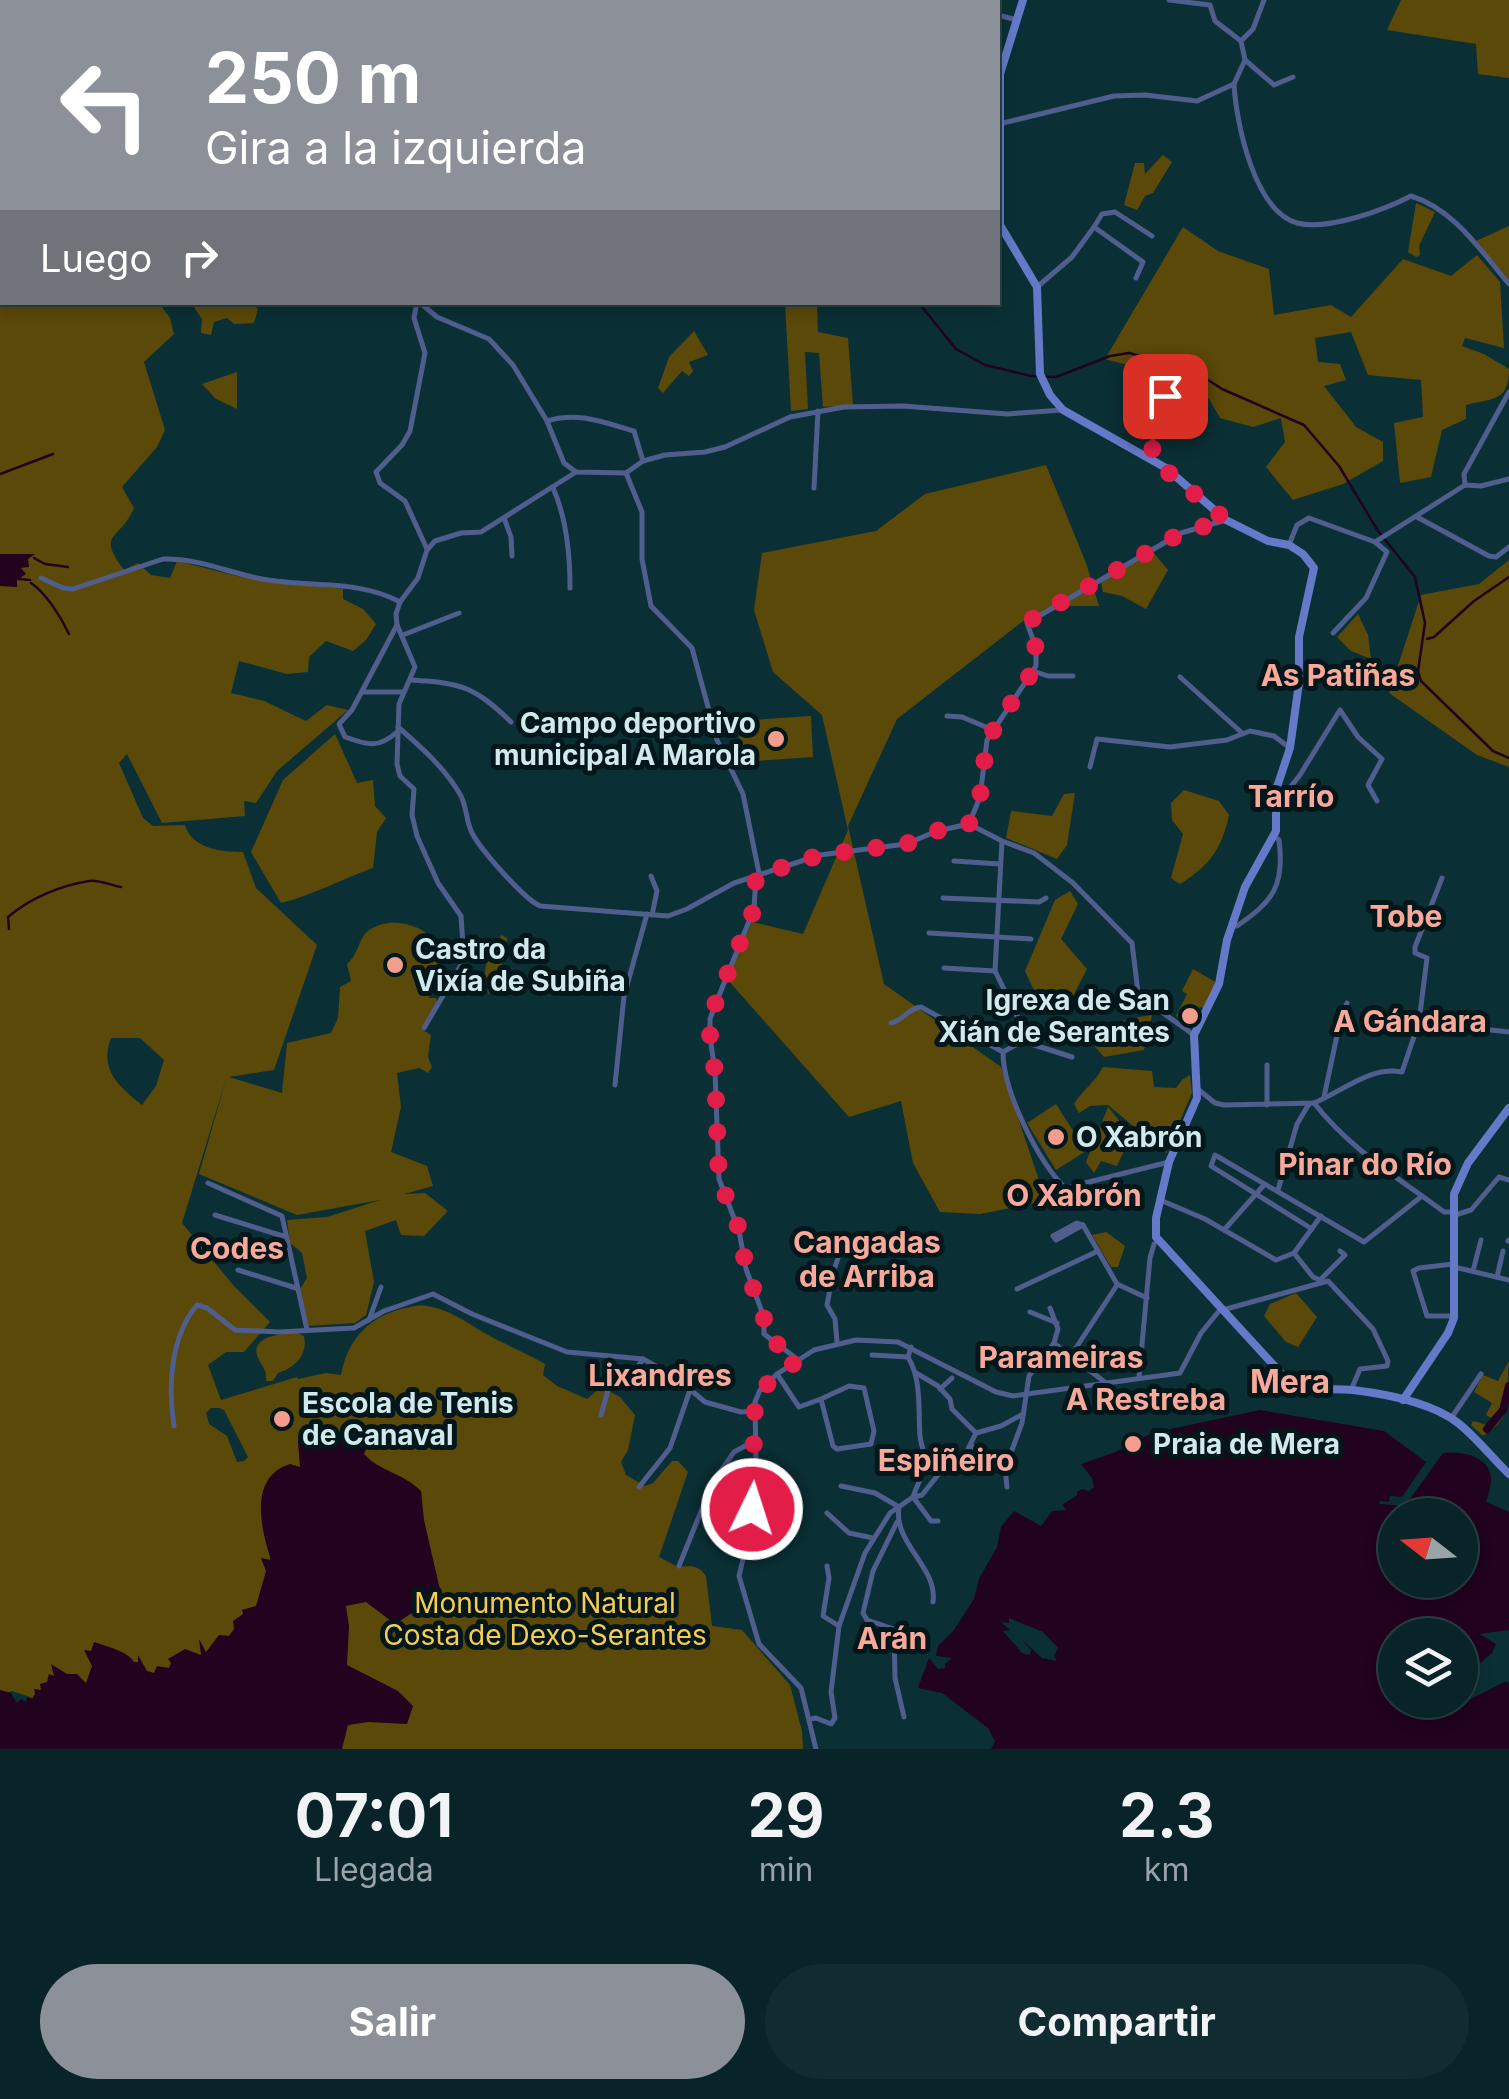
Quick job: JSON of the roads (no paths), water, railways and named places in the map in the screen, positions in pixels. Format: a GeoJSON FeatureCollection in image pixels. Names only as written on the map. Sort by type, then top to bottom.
{"type":"FeatureCollection","features":[{"type":"Feature","properties":{"kind":"main road"},"geometry":{"type":"LineString","coordinates":[[1000,74],[1023,0]]}},
{"type":"Feature","properties":{"kind":"main road"},"geometry":{"type":"LineString","coordinates":[[1000,225],[1037,287],[1040,374],[1055,402],[1152,459],[1226,520],[1268,541],[1289,545],[1309,560],[1314,574],[1299,637],[1299,683],[1290,748],[1276,790],[1274,836],[1245,886],[1220,984],[1194,1035],[1194,1109],[1169,1162],[1156,1241],[1225,1310],[1284,1378],[1300,1387],[1352,1390],[1403,1400],[1450,1418],[1509,1474]]}},
{"type":"Feature","properties":{"kind":"main road"},"geometry":{"type":"LineString","coordinates":[[1403,1400],[1448,1333],[1454,1316],[1454,1194],[1468,1162],[1509,1108]]}},
{"type":"Feature","properties":{"kind":"street"},"geometry":{"type":"LineString","coordinates":[[1169,0],[1210,5],[1214,21],[1241,41],[1245,60],[1274,86],[1293,76]]}},
{"type":"Feature","properties":{"kind":"street"},"geometry":{"type":"LineString","coordinates":[[1241,41],[1254,29],[1264,0]]}},
{"type":"Feature","properties":{"kind":"street"},"geometry":{"type":"LineString","coordinates":[[1000,16],[1017,20]]}},
{"type":"Feature","properties":{"kind":"street"},"geometry":{"type":"LineString","coordinates":[[1245,60],[1234,84],[1243,139],[1262,189],[1275,208],[1295,223],[1319,224],[1353,217],[1411,196],[1438,208],[1459,226],[1509,284]]}},
{"type":"Feature","properties":{"kind":"street"},"geometry":{"type":"LineString","coordinates":[[1000,126],[1114,96],[1145,94],[1197,101],[1234,84]]}},
{"type":"Feature","properties":{"kind":"street"},"geometry":{"type":"LineString","coordinates":[[1037,287],[1072,257],[1102,214],[1115,212],[1152,236]]}},
{"type":"Feature","properties":{"kind":"street"},"geometry":{"type":"LineString","coordinates":[[1094,227],[1143,262],[1136,278]]}},
{"type":"Feature","properties":{"kind":"street"},"geometry":{"type":"LineString","coordinates":[[417,305],[414,318],[425,353],[410,430],[402,445],[376,472],[380,482],[405,502],[427,550]]}},
{"type":"Feature","properties":{"kind":"street"},"geometry":{"type":"LineString","coordinates":[[422,305],[437,317],[489,340],[513,365],[547,421],[564,463],[576,472],[626,473],[665,455],[705,452],[790,417],[818,412],[879,406],[1007,414],[1063,410]]}},
{"type":"Feature","properties":{"kind":"street"},"geometry":{"type":"LineString","coordinates":[[1465,485],[1464,474],[1509,392]]}},
{"type":"Feature","properties":{"kind":"street"},"geometry":{"type":"LineString","coordinates":[[1152,459],[1154,411],[1165,396]]}},
{"type":"Feature","properties":{"kind":"street"},"geometry":{"type":"LineString","coordinates":[[814,488],[818,412]]}},
{"type":"Feature","properties":{"kind":"street"},"geometry":{"type":"LineString","coordinates":[[547,421],[559,417],[591,418],[634,431],[643,462]]}},
{"type":"Feature","properties":{"kind":"street"},"geometry":{"type":"LineString","coordinates":[[398,729],[386,742],[368,744],[345,736],[340,724],[362,692],[397,624],[400,602],[418,578],[427,550],[434,541],[482,532],[576,472]]}},
{"type":"Feature","properties":{"kind":"street"},"geometry":{"type":"LineString","coordinates":[[626,473],[642,512],[642,559],[651,606],[692,648],[718,740],[742,794],[758,875],[750,918],[710,1020],[719,1179],[740,1231],[746,1269],[764,1317],[764,1334],[798,1360]]}},
{"type":"Feature","properties":{"kind":"street"},"geometry":{"type":"LineString","coordinates":[[1374,542],[1465,485],[1481,486],[1509,479]]}},
{"type":"Feature","properties":{"kind":"street"},"geometry":{"type":"LineString","coordinates":[[553,487],[561,505],[570,560],[570,588]]}},
{"type":"Feature","properties":{"kind":"street"},"geometry":{"type":"LineString","coordinates":[[504,518],[512,556]]}},
{"type":"Feature","properties":{"kind":"street"},"geometry":{"type":"LineString","coordinates":[[1289,545],[1298,526],[1309,518],[1374,542],[1387,552],[1366,598],[1333,633]]}},
{"type":"Feature","properties":{"kind":"street"},"geometry":{"type":"LineString","coordinates":[[1417,518],[1489,556],[1509,547]]}},
{"type":"Feature","properties":{"kind":"street"},"geometry":{"type":"LineString","coordinates":[[969,824],[980,797],[987,740],[1033,670],[1036,648],[1027,622],[1181,533],[1226,520]]}},
{"type":"Feature","properties":{"kind":"street"},"geometry":{"type":"LineString","coordinates":[[41,578],[73,589],[163,558],[178,558],[261,579],[349,586],[386,594],[400,602]]}},
{"type":"Feature","properties":{"kind":"street"},"geometry":{"type":"LineString","coordinates":[[403,635],[459,613]]}},
{"type":"Feature","properties":{"kind":"street"},"geometry":{"type":"LineString","coordinates":[[397,624],[414,667],[412,680],[403,692],[397,764],[400,776],[414,790],[412,814],[417,836],[438,883],[462,916],[464,960],[424,1028]]}},
{"type":"Feature","properties":{"kind":"street"},"geometry":{"type":"LineString","coordinates":[[1033,670],[1048,676],[1073,676]]}},
{"type":"Feature","properties":{"kind":"street"},"geometry":{"type":"LineString","coordinates":[[1180,677],[1241,732],[1274,736],[1290,748]]}},
{"type":"Feature","properties":{"kind":"street"},"geometry":{"type":"LineString","coordinates":[[412,680],[456,684],[477,692],[511,722]]}},
{"type":"Feature","properties":{"kind":"street"},"geometry":{"type":"LineString","coordinates":[[362,692],[403,692]]}},
{"type":"Feature","properties":{"kind":"street"},"geometry":{"type":"LineString","coordinates":[[1275,806],[1300,775],[1340,710],[1358,737],[1382,759],[1368,785],[1377,801]]}},
{"type":"Feature","properties":{"kind":"street"},"geometry":{"type":"LineString","coordinates":[[947,716],[962,717],[993,730]]}},
{"type":"Feature","properties":{"kind":"street"},"geometry":{"type":"LineString","coordinates":[[398,729],[448,777],[463,800],[472,834],[486,854],[529,901],[540,906],[668,916],[734,883],[820,855],[906,844],[936,831],[969,824],[1050,863],[1083,893],[1132,943],[1142,998],[1194,1035]]}},
{"type":"Feature","properties":{"kind":"street"},"geometry":{"type":"LineString","coordinates":[[1090,767],[1097,740],[1170,748],[1227,740],[1241,732]]}},
{"type":"Feature","properties":{"kind":"street"},"geometry":{"type":"LineString","coordinates":[[1232,926],[1265,906],[1276,890],[1280,848],[1274,836]]}},
{"type":"Feature","properties":{"kind":"street"},"geometry":{"type":"LineString","coordinates":[[1002,842],[995,971],[1027,1039],[1036,1048],[1072,1057]]}},
{"type":"Feature","properties":{"kind":"street"},"geometry":{"type":"LineString","coordinates":[[954,861],[1000,864]]}},
{"type":"Feature","properties":{"kind":"street"},"geometry":{"type":"LineString","coordinates":[[614,1085],[624,996],[657,891],[652,876]]}},
{"type":"Feature","properties":{"kind":"street"},"geometry":{"type":"LineString","coordinates":[[1196,1088],[1215,1104],[1312,1103],[1385,1070],[1402,1072],[1419,1022],[1426,958],[1414,953],[1415,947],[1442,878]]}},
{"type":"Feature","properties":{"kind":"street"},"geometry":{"type":"LineString","coordinates":[[942,898],[1039,902],[1046,898]]}},
{"type":"Feature","properties":{"kind":"street"},"geometry":{"type":"LineString","coordinates":[[929,933],[1031,939]]}},
{"type":"Feature","properties":{"kind":"street"},"geometry":{"type":"LineString","coordinates":[[944,968],[995,971]]}},
{"type":"Feature","properties":{"kind":"street"},"geometry":{"type":"LineString","coordinates":[[1324,1099],[1347,1003]]}},
{"type":"Feature","properties":{"kind":"street"},"geometry":{"type":"LineString","coordinates":[[891,1023],[921,1007],[1003,1052]]}},
{"type":"Feature","properties":{"kind":"street"},"geometry":{"type":"LineString","coordinates":[[1419,1022],[1509,1032]]}},
{"type":"Feature","properties":{"kind":"street"},"geometry":{"type":"LineString","coordinates":[[1003,1052],[1027,1039]]}},
{"type":"Feature","properties":{"kind":"street"},"geometry":{"type":"LineString","coordinates":[[1003,1052],[1006,1077],[1017,1107],[1054,1177],[1066,1188],[1169,1162]]}},
{"type":"Feature","properties":{"kind":"street"},"geometry":{"type":"LineString","coordinates":[[1266,1105],[1268,1065]]}},
{"type":"Feature","properties":{"kind":"street"},"geometry":{"type":"LineString","coordinates":[[1278,1190],[1297,1124],[1312,1103]]}},
{"type":"Feature","properties":{"kind":"street"},"geometry":{"type":"LineString","coordinates":[[1312,1103],[1339,1134],[1444,1212],[1470,1210],[1499,1177],[1509,1180]]}},
{"type":"Feature","properties":{"kind":"street"},"geometry":{"type":"LineString","coordinates":[[1312,1228],[1211,1166],[1216,1155],[1364,1242],[1422,1196]]}},
{"type":"Feature","properties":{"kind":"street"},"geometry":{"type":"LineString","coordinates":[[208,1183],[282,1216],[307,1330]]}},
{"type":"Feature","properties":{"kind":"street"},"geometry":{"type":"LineString","coordinates":[[1224,1230],[1264,1185]]}},
{"type":"Feature","properties":{"kind":"street"},"geometry":{"type":"LineString","coordinates":[[1160,1200],[1276,1260],[1294,1253],[1322,1216]]}},
{"type":"Feature","properties":{"kind":"street"},"geometry":{"type":"LineString","coordinates":[[214,1215],[284,1236]]}},
{"type":"Feature","properties":{"kind":"street"},"geometry":{"type":"LineString","coordinates":[[1083,1225],[1056,1240],[1053,1236],[1077,1223],[1083,1225],[1117,1284],[1147,1298]]}},
{"type":"Feature","properties":{"kind":"street"},"geometry":{"type":"LineString","coordinates":[[1473,1271],[1481,1240]]}},
{"type":"Feature","properties":{"kind":"street"},"geometry":{"type":"LineString","coordinates":[[1139,1377],[1156,1241]]}},
{"type":"Feature","properties":{"kind":"street"},"geometry":{"type":"LineString","coordinates":[[836,1342],[835,1320],[827,1304],[832,1272],[842,1246]]}},
{"type":"Feature","properties":{"kind":"street"},"geometry":{"type":"LineString","coordinates":[[1497,1277],[1503,1250]]}},
{"type":"Feature","properties":{"kind":"street"},"geometry":{"type":"LineString","coordinates":[[1294,1253],[1320,1280],[1344,1255],[1340,1251]]}},
{"type":"Feature","properties":{"kind":"street"},"geometry":{"type":"LineString","coordinates":[[1017,1289],[1098,1252]]}},
{"type":"Feature","properties":{"kind":"street"},"geometry":{"type":"LineString","coordinates":[[1454,1316],[1428,1316],[1413,1278],[1414,1271],[1453,1265],[1509,1280]]}},
{"type":"Feature","properties":{"kind":"street"},"geometry":{"type":"LineString","coordinates":[[238,1270],[296,1288]]}},
{"type":"Feature","properties":{"kind":"street"},"geometry":{"type":"LineString","coordinates":[[816,1749],[801,1688],[758,1644],[739,1576],[751,1525],[754,1411],[760,1390],[777,1374],[836,1342],[880,1339],[912,1348],[996,1392],[1027,1396],[1180,1373],[1201,1332],[1219,1311],[1328,1280],[1373,1329],[1388,1364],[1360,1369],[1352,1390]]}},
{"type":"Feature","properties":{"kind":"street"},"geometry":{"type":"LineString","coordinates":[[1072,1354],[1117,1284]]}},
{"type":"Feature","properties":{"kind":"street"},"geometry":{"type":"LineString","coordinates":[[369,1320],[381,1287]]}},
{"type":"Feature","properties":{"kind":"street"},"geometry":{"type":"LineString","coordinates":[[174,1426],[168,1389],[171,1373],[190,1314],[197,1306],[206,1308],[236,1330],[354,1328],[384,1311],[433,1294],[568,1352],[644,1359],[674,1376],[705,1402],[741,1412],[754,1411]]}},
{"type":"Feature","properties":{"kind":"street"},"geometry":{"type":"LineString","coordinates":[[1007,1487],[1005,1470],[1023,1414],[1029,1376],[1054,1342],[1057,1323],[1050,1308]]}},
{"type":"Feature","properties":{"kind":"street"},"geometry":{"type":"LineString","coordinates":[[1030,1312],[1057,1323]]}},
{"type":"Feature","properties":{"kind":"street"},"geometry":{"type":"LineString","coordinates":[[1054,1342],[1106,1383]]}},
{"type":"Feature","properties":{"kind":"street"},"geometry":{"type":"LineString","coordinates":[[908,1358],[912,1348]]}},
{"type":"Feature","properties":{"kind":"street"},"geometry":{"type":"LineString","coordinates":[[872,1355],[908,1358]]}},
{"type":"Feature","properties":{"kind":"street"},"geometry":{"type":"LineString","coordinates":[[908,1358],[916,1372],[940,1389],[952,1409],[976,1433]]}},
{"type":"Feature","properties":{"kind":"street"},"geometry":{"type":"LineString","coordinates":[[600,1415],[612,1376],[630,1378],[644,1359]]}},
{"type":"Feature","properties":{"kind":"street"},"geometry":{"type":"LineString","coordinates":[[913,1498],[925,1458],[916,1372]]}},
{"type":"Feature","properties":{"kind":"street"},"geometry":{"type":"LineString","coordinates":[[777,1374],[799,1407],[849,1386],[864,1388],[874,1431],[871,1444],[837,1449],[832,1446],[821,1399]]}},
{"type":"Feature","properties":{"kind":"street"},"geometry":{"type":"LineString","coordinates":[[1450,1418],[1481,1374]]}},
{"type":"Feature","properties":{"kind":"street"},"geometry":{"type":"LineString","coordinates":[[940,1389],[952,1378]]}},
{"type":"Feature","properties":{"kind":"street"},"geometry":{"type":"LineString","coordinates":[[639,1487],[670,1448],[690,1390]]}},
{"type":"Feature","properties":{"kind":"street"},"geometry":{"type":"LineString","coordinates":[[810,1719],[831,1724],[836,1714],[831,1692],[839,1626],[873,1538],[890,1514],[922,1495],[946,1466],[966,1453],[976,1433],[1023,1414]]}},
{"type":"Feature","properties":{"kind":"street"},"geometry":{"type":"LineString","coordinates":[[679,1566],[712,1484],[734,1452],[756,1440]]}},
{"type":"Feature","properties":{"kind":"street"},"geometry":{"type":"LineString","coordinates":[[971,1446],[993,1467],[1005,1470]]}},
{"type":"Feature","properties":{"kind":"street"},"geometry":{"type":"LineString","coordinates":[[841,1486],[875,1493],[900,1507]]}},
{"type":"Feature","properties":{"kind":"street"},"geometry":{"type":"LineString","coordinates":[[913,1498],[931,1520],[938,1521]]}},
{"type":"Feature","properties":{"kind":"street"},"geometry":{"type":"LineString","coordinates":[[900,1507],[897,1522],[873,1571],[863,1613],[867,1620],[894,1629],[895,1678],[904,1716]]}},
{"type":"Feature","properties":{"kind":"street"},"geometry":{"type":"LineString","coordinates":[[827,1513],[849,1533],[873,1538]]}},
{"type":"Feature","properties":{"kind":"street"},"geometry":{"type":"LineString","coordinates":[[897,1522],[932,1586],[933,1602]]}},
{"type":"Feature","properties":{"kind":"street"},"geometry":{"type":"LineString","coordinates":[[827,1566],[823,1616],[839,1626]]}},
{"type":"Feature","properties":{"kind":"waterway"},"geometry":{"type":"LineString","coordinates":[[920,305],[956,349],[985,365],[1031,376],[1056,377],[1110,356],[1129,353],[1191,369],[1222,389],[1304,425],[1339,466],[1378,531],[1415,577],[1425,623],[1418,671],[1421,681],[1493,751],[1509,758]]}},
{"type":"Feature","properties":{"kind":"waterway"},"geometry":{"type":"LineString","coordinates":[[0,474],[53,454]]}},
{"type":"Feature","properties":{"kind":"waterway"},"geometry":{"type":"LineString","coordinates":[[34,558],[68,567]]}},
{"type":"Feature","properties":{"kind":"waterway"},"geometry":{"type":"LineString","coordinates":[[1427,639],[1509,577]]}},
{"type":"Feature","properties":{"kind":"waterway"},"geometry":{"type":"LineString","coordinates":[[19,579],[30,580]]}},
{"type":"Feature","properties":{"kind":"waterway"},"geometry":{"type":"LineString","coordinates":[[31,583],[53,606],[69,634]]}},
{"type":"Feature","properties":{"kind":"waterway"},"geometry":{"type":"LineString","coordinates":[[9,929],[8,917],[57,889],[93,881],[121,887]]}},
{"type":"Feature","properties":{"kind":"waterway"},"geometry":{"type":"LineString","coordinates":[[1487,1429],[1503,1410],[1509,1386]]}},
{"type":"Feature","properties":{"kind":"place","name":"Campo deportivo municipal A Marola"},"geometry":{"type":"Point","coordinates":[776,739]}},
{"type":"Feature","properties":{"kind":"place","name":"Castro da Vixía de Subiña"},"geometry":{"type":"Point","coordinates":[395,965]}},
{"type":"Feature","properties":{"kind":"place","name":"Igrexa de San Xián de Serantes"},"geometry":{"type":"Point","coordinates":[1190,1016]}},
{"type":"Feature","properties":{"kind":"place","name":"O Xabrón"},"geometry":{"type":"Point","coordinates":[1056,1137]}},
{"type":"Feature","properties":{"kind":"place","name":"Escola de Tenis de Canaval"},"geometry":{"type":"Point","coordinates":[282,1419]}},
{"type":"Feature","properties":{"kind":"place","name":"Praia de Mera"},"geometry":{"type":"Point","coordinates":[1133,1444]}},
{"type":"Feature","properties":{"kind":"district","name":"As Patiñas"},"geometry":{"type":"Point","coordinates":[1338,675]}},
{"type":"Feature","properties":{"kind":"district","name":"Tarrío"},"geometry":{"type":"Point","coordinates":[1291,796]}},
{"type":"Feature","properties":{"kind":"district","name":"Tobe"},"geometry":{"type":"Point","coordinates":[1406,916]}},
{"type":"Feature","properties":{"kind":"district","name":"A Gándara"},"geometry":{"type":"Point","coordinates":[1410,1021]}},
{"type":"Feature","properties":{"kind":"district","name":"Pinar do Río"},"geometry":{"type":"Point","coordinates":[1365,1164]}},
{"type":"Feature","properties":{"kind":"district","name":"O Xabrón"},"geometry":{"type":"Point","coordinates":[1074,1195]}},
{"type":"Feature","properties":{"kind":"district","name":"Codes"},"geometry":{"type":"Point","coordinates":[237,1248]}},
{"type":"Feature","properties":{"kind":"district","name":"Cangadas de Arriba"},"geometry":{"type":"Point","coordinates":[867,1259]}},
{"type":"Feature","properties":{"kind":"district","name":"Parameiras"},"geometry":{"type":"Point","coordinates":[1061,1357]}},
{"type":"Feature","properties":{"kind":"district","name":"Lixandres"},"geometry":{"type":"Point","coordinates":[660,1375]}},
{"type":"Feature","properties":{"kind":"district","name":"Mera"},"geometry":{"type":"Point","coordinates":[1290,1381]}},
{"type":"Feature","properties":{"kind":"district","name":"A Restreba"},"geometry":{"type":"Point","coordinates":[1146,1399]}},
{"type":"Feature","properties":{"kind":"district","name":"Espiñeiro"},"geometry":{"type":"Point","coordinates":[946,1460]}},
{"type":"Feature","properties":{"kind":"district","name":"Arán"},"geometry":{"type":"Point","coordinates":[892,1638]}},
{"type":"Feature","properties":{"kind":"park label","name":"Monumento Natural Costa de Dexo-Serantes"},"geometry":{"type":"Point","coordinates":[545,1619]}}]}
